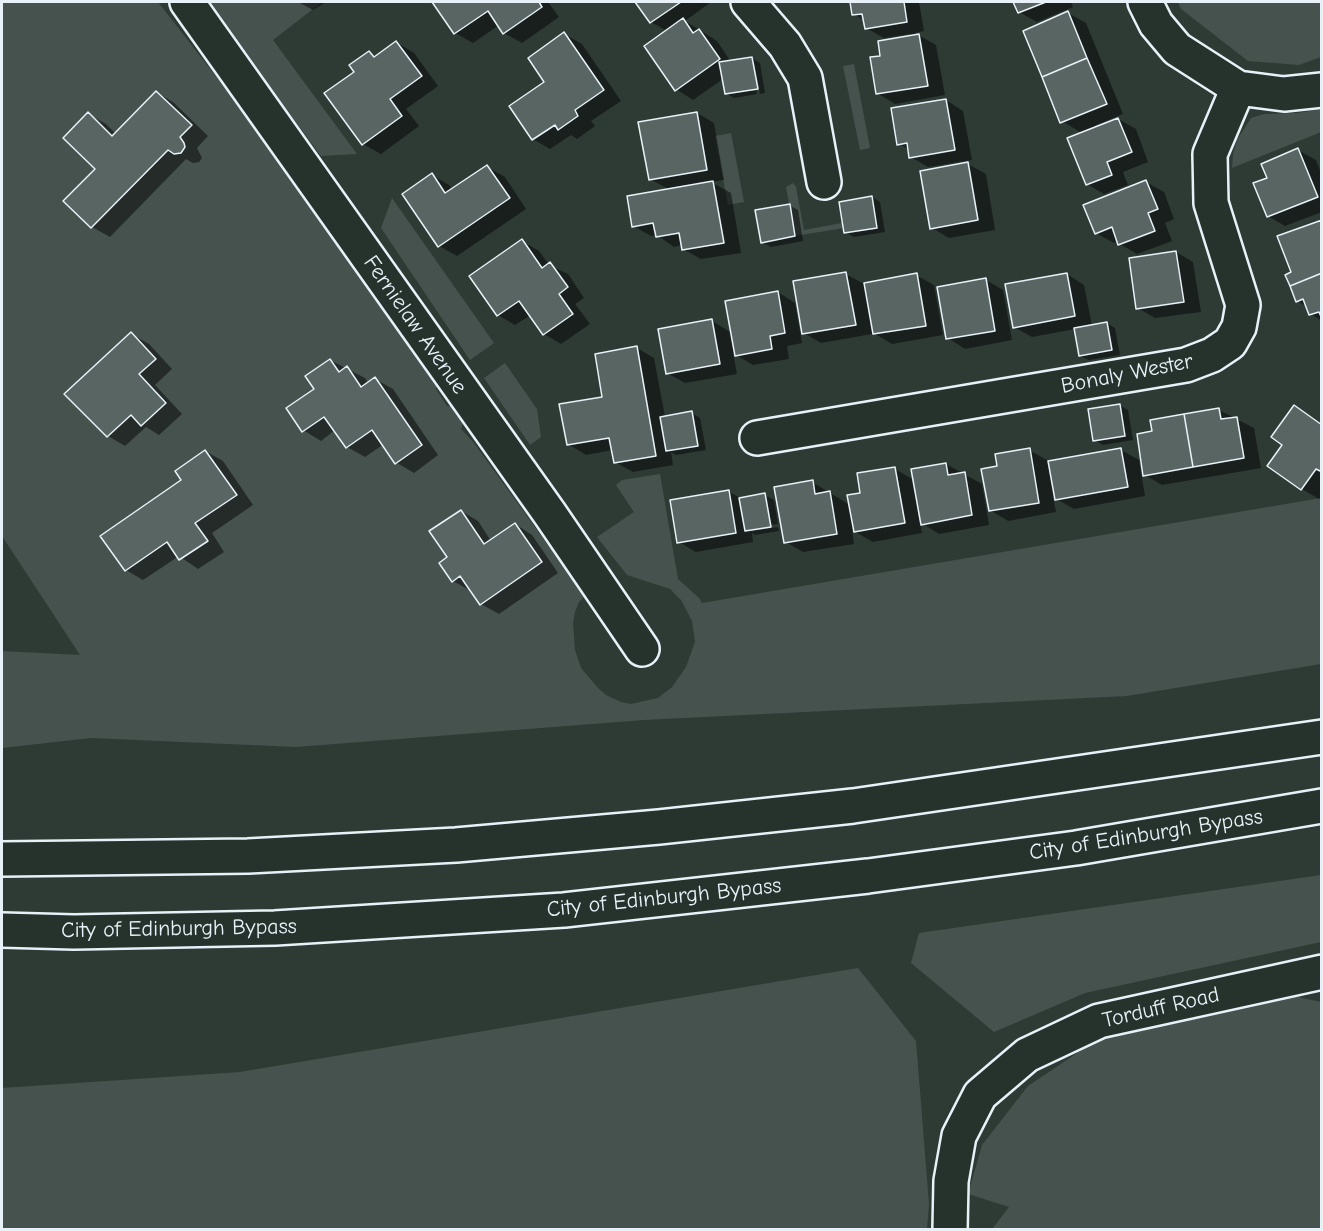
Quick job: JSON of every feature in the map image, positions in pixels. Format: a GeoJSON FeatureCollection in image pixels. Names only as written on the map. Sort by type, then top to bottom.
{"type":"FeatureCollection","features":[{"type":"Feature","properties":{"kind":"main road","name":"Fernielaw Avenue"},"geometry":{"type":"LineString","coordinates":[[187,2],[550,514],[642,649]]}},
{"type":"Feature","properties":{"kind":"main road"},"geometry":{"type":"LineString","coordinates":[[748,2],[785,45],[805,78],[824,182]]}},
{"type":"Feature","properties":{"kind":"main road"},"geometry":{"type":"LineString","coordinates":[[1145,2],[1156,24],[1177,49],[1238,88],[1284,94],[1322,90]]}},
{"type":"Feature","properties":{"kind":"main road","name":"Bonaly Wester"},"geometry":{"type":"LineString","coordinates":[[757,438],[1186,365],[1212,355],[1230,343],[1239,327],[1243,305],[1211,203],[1210,154],[1238,88]]}},
{"type":"Feature","properties":{"kind":"main road"},"geometry":{"type":"LineString","coordinates":[[2,859],[248,856],[456,845],[635,829],[853,806],[1322,737]]}},
{"type":"Feature","properties":{"kind":"main road","name":"City of Edinburgh Bypass"},"geometry":{"type":"LineString","coordinates":[[2,930],[74,933],[275,928],[564,910],[868,876],[1076,848],[1322,807]]}},
{"type":"Feature","properties":{"kind":"main road","name":"Torduff Road"},"geometry":{"type":"LineString","coordinates":[[941,1226],[959,1136],[980,1095],[1026,1055],[1099,1020],[1322,972]]}},
{"type":"Feature","properties":{"kind":"shaded area"},"geometry":{"type":"Polygon","coordinates":[[[2,2],[158,2],[260,133],[437,381],[436,389],[447,406],[455,406],[464,420],[461,429],[474,443],[585,596],[579,602],[575,612],[573,623],[575,650],[581,668],[606,695],[631,704],[658,698],[672,687],[686,667],[695,642],[692,621],[681,600],[670,589],[627,575],[597,537],[634,512],[616,485],[622,480],[660,474],[678,579],[702,603],[1321,498],[1321,664],[1127,696],[644,720],[296,747],[91,738],[2,748],[2,651],[80,655],[2,536],[2,2]],[[88,112],[80,120],[144,163],[88,112]]]}},
{"type":"Feature","properties":{"kind":"shaded area"},"geometry":{"type":"Polygon","coordinates":[[[206,2],[322,2],[273,40],[357,154],[321,156],[206,2]]]}},
{"type":"Feature","properties":{"kind":"shaded area"},"geometry":{"type":"Polygon","coordinates":[[[1178,2],[1321,2],[1321,57],[1299,65],[1248,61],[1181,9],[1178,2]]]}},
{"type":"Feature","properties":{"kind":"shaded area"},"geometry":{"type":"Polygon","coordinates":[[[854,64],[870,148],[860,150],[843,66],[854,64]]]}},
{"type":"Feature","properties":{"kind":"shaded area"},"geometry":{"type":"Polygon","coordinates":[[[1321,109],[1321,132],[1232,168],[1237,140],[1251,118],[1264,114],[1297,113],[1321,109]]]}},
{"type":"Feature","properties":{"kind":"shaded area"},"geometry":{"type":"Polygon","coordinates":[[[731,133],[744,202],[728,205],[715,136],[731,133]]]}},
{"type":"Feature","properties":{"kind":"shaded area"},"geometry":{"type":"Polygon","coordinates":[[[793,183],[796,187],[804,230],[842,223],[844,228],[795,236],[786,187],[793,183]]]}},
{"type":"Feature","properties":{"kind":"shaded area"},"geometry":{"type":"Polygon","coordinates":[[[392,198],[494,343],[470,360],[381,228],[392,198]]]}},
{"type":"Feature","properties":{"kind":"shaded area"},"geometry":{"type":"Polygon","coordinates":[[[505,363],[537,409],[541,437],[530,445],[484,378],[505,363]]]}},
{"type":"Feature","properties":{"kind":"shaded area"},"geometry":{"type":"Polygon","coordinates":[[[1321,875],[1321,942],[1085,993],[994,1032],[911,963],[919,933],[1321,875]]]}},
{"type":"Feature","properties":{"kind":"shaded area"},"geometry":{"type":"Polygon","coordinates":[[[858,968],[916,1041],[929,1204],[927,1229],[2,1229],[2,1088],[240,1072],[858,968]]]}},
{"type":"Feature","properties":{"kind":"shaded area"},"geometry":{"type":"Polygon","coordinates":[[[1285,994],[1321,1002],[1321,1229],[992,1229],[1009,1207],[968,1194],[982,1145],[1028,1086],[1098,1039],[1285,994]]]}},
{"type":"Feature","properties":{"kind":"building"},"geometry":{"type":"Polygon","coordinates":[[[432,2],[539,2],[542,7],[503,34],[488,11],[454,34],[432,2]]]}},
{"type":"Feature","properties":{"kind":"building"},"geometry":{"type":"Polygon","coordinates":[[[635,2],[681,2],[650,23],[635,2]]]}},
{"type":"Feature","properties":{"kind":"building"},"geometry":{"type":"Polygon","coordinates":[[[850,2],[904,2],[907,22],[865,29],[862,14],[852,15],[850,2]]]}},
{"type":"Feature","properties":{"kind":"building"},"geometry":{"type":"Polygon","coordinates":[[[1013,2],[1046,2],[1018,13],[1013,2]]]}},
{"type":"Feature","properties":{"kind":"building"},"geometry":{"type":"Polygon","coordinates":[[[1068,11],[1087,58],[1042,77],[1023,31],[1068,11]]]}},
{"type":"Feature","properties":{"kind":"building"},"geometry":{"type":"Polygon","coordinates":[[[683,18],[693,33],[699,29],[720,59],[675,91],[644,46],[683,18]]]}},
{"type":"Feature","properties":{"kind":"building"},"geometry":{"type":"Polygon","coordinates":[[[564,32],[604,90],[575,110],[578,116],[558,130],[555,125],[532,140],[509,106],[544,82],[528,58],[564,32]]]}},
{"type":"Feature","properties":{"kind":"building"},"geometry":{"type":"Polygon","coordinates":[[[919,34],[928,86],[876,94],[870,57],[880,56],[878,41],[919,34]]]}},
{"type":"Feature","properties":{"kind":"building"},"geometry":{"type":"Polygon","coordinates":[[[396,41],[422,76],[390,99],[402,116],[362,145],[324,93],[354,72],[349,65],[369,51],[374,57],[396,41]]]}},
{"type":"Feature","properties":{"kind":"building"},"geometry":{"type":"Polygon","coordinates":[[[752,57],[758,89],[725,94],[719,62],[752,57]]]}},
{"type":"Feature","properties":{"kind":"building"},"geometry":{"type":"Polygon","coordinates":[[[1087,58],[1107,104],[1060,123],[1042,77],[1087,58]]]}},
{"type":"Feature","properties":{"kind":"building"},"geometry":{"type":"Polygon","coordinates":[[[156,91],[192,125],[180,137],[185,147],[181,153],[174,154],[168,150],[91,228],[63,201],[95,169],[63,138],[88,112],[112,136],[156,91]]]}},
{"type":"Feature","properties":{"kind":"building"},"geometry":{"type":"Polygon","coordinates":[[[946,99],[955,150],[909,158],[907,143],[897,145],[891,108],[946,99]]]}},
{"type":"Feature","properties":{"kind":"building"},"geometry":{"type":"Polygon","coordinates":[[[697,112],[707,170],[649,180],[638,122],[697,112]]]}},
{"type":"Feature","properties":{"kind":"building"},"geometry":{"type":"Polygon","coordinates":[[[1118,118],[1132,152],[1107,162],[1112,175],[1086,185],[1067,138],[1118,118]]]}},
{"type":"Feature","properties":{"kind":"building"},"geometry":{"type":"Polygon","coordinates":[[[1298,148],[1318,197],[1267,217],[1253,183],[1267,178],[1261,164],[1298,148]]]}},
{"type":"Feature","properties":{"kind":"building"},"geometry":{"type":"Polygon","coordinates":[[[968,162],[978,220],[930,229],[920,171],[968,162]]]}},
{"type":"Feature","properties":{"kind":"building"},"geometry":{"type":"Polygon","coordinates":[[[487,165],[510,198],[438,247],[402,194],[432,173],[445,193],[487,165]]]}},
{"type":"Feature","properties":{"kind":"building"},"geometry":{"type":"Polygon","coordinates":[[[1146,180],[1158,209],[1148,213],[1155,231],[1118,245],[1112,227],[1095,234],[1083,205],[1146,180]]]}},
{"type":"Feature","properties":{"kind":"building"},"geometry":{"type":"Polygon","coordinates":[[[713,181],[724,243],[682,250],[679,233],[656,237],[653,223],[632,227],[627,196],[713,181]]]}},
{"type":"Feature","properties":{"kind":"building"},"geometry":{"type":"Polygon","coordinates":[[[872,196],[877,228],[844,233],[839,202],[872,196]]]}},
{"type":"Feature","properties":{"kind":"building"},"geometry":{"type":"Polygon","coordinates":[[[790,204],[795,236],[761,243],[755,210],[790,204]]]}},
{"type":"Feature","properties":{"kind":"building"},"geometry":{"type":"Polygon","coordinates":[[[1322,220],[1322,273],[1290,286],[1285,275],[1291,272],[1277,236],[1322,220]]]}},
{"type":"Feature","properties":{"kind":"building"},"geometry":{"type":"Polygon","coordinates":[[[522,239],[542,268],[550,262],[568,287],[559,294],[573,314],[543,335],[519,301],[497,316],[469,276],[522,239]]]}},
{"type":"Feature","properties":{"kind":"building"},"geometry":{"type":"Polygon","coordinates":[[[1176,251],[1184,302],[1136,309],[1129,258],[1176,251]]]}},
{"type":"Feature","properties":{"kind":"building"},"geometry":{"type":"Polygon","coordinates":[[[846,272],[856,325],[802,334],[793,281],[846,272]]]}},
{"type":"Feature","properties":{"kind":"building"},"geometry":{"type":"Polygon","coordinates":[[[917,273],[926,326],[873,334],[864,283],[917,273]]]}},
{"type":"Feature","properties":{"kind":"building"},"geometry":{"type":"Polygon","coordinates":[[[1067,273],[1075,316],[1013,328],[1005,284],[1067,273]]]}},
{"type":"Feature","properties":{"kind":"building"},"geometry":{"type":"Polygon","coordinates":[[[1322,273],[1322,319],[1319,312],[1309,315],[1303,299],[1296,302],[1290,286],[1322,273]]]}},
{"type":"Feature","properties":{"kind":"building"},"geometry":{"type":"Polygon","coordinates":[[[986,278],[995,331],[946,339],[937,287],[986,278]]]}},
{"type":"Feature","properties":{"kind":"building"},"geometry":{"type":"Polygon","coordinates":[[[778,291],[785,333],[770,336],[772,349],[735,356],[725,301],[778,291]]]}},
{"type":"Feature","properties":{"kind":"building"},"geometry":{"type":"Polygon","coordinates":[[[712,319],[720,364],[666,374],[658,329],[712,319]]]}},
{"type":"Feature","properties":{"kind":"building"},"geometry":{"type":"Polygon","coordinates":[[[1107,322],[1112,350],[1079,356],[1074,328],[1107,322]]]}},
{"type":"Feature","properties":{"kind":"building"},"geometry":{"type":"Polygon","coordinates":[[[131,332],[156,359],[139,374],[166,403],[141,426],[131,415],[107,437],[64,394],[131,332]]]}},
{"type":"Feature","properties":{"kind":"building"},"geometry":{"type":"Polygon","coordinates":[[[637,346],[656,456],[614,463],[609,438],[567,445],[559,404],[602,397],[595,354],[637,346]]]}},
{"type":"Feature","properties":{"kind":"building"},"geometry":{"type":"Polygon","coordinates":[[[330,359],[339,372],[347,366],[361,387],[375,377],[422,445],[395,464],[372,430],[346,448],[324,417],[302,432],[286,408],[314,389],[305,376],[330,359]]]}},
{"type":"Feature","properties":{"kind":"building"},"geometry":{"type":"Polygon","coordinates":[[[1120,404],[1125,436],[1093,441],[1088,409],[1120,404]]]}},
{"type":"Feature","properties":{"kind":"building"},"geometry":{"type":"Polygon","coordinates":[[[1294,405],[1322,425],[1322,469],[1320,471],[1316,469],[1301,490],[1267,466],[1282,445],[1271,437],[1294,405]]]}},
{"type":"Feature","properties":{"kind":"building"},"geometry":{"type":"Polygon","coordinates":[[[1219,408],[1221,419],[1237,417],[1244,458],[1193,467],[1184,414],[1219,408]]]}},
{"type":"Feature","properties":{"kind":"building"},"geometry":{"type":"Polygon","coordinates":[[[692,411],[698,446],[666,451],[660,417],[692,411]]]}},
{"type":"Feature","properties":{"kind":"building"},"geometry":{"type":"Polygon","coordinates":[[[1184,414],[1193,467],[1143,476],[1137,434],[1152,431],[1150,420],[1184,414]]]}},
{"type":"Feature","properties":{"kind":"building"},"geometry":{"type":"Polygon","coordinates":[[[1030,448],[1039,503],[989,511],[981,469],[997,466],[995,454],[1030,448]]]}},
{"type":"Feature","properties":{"kind":"building"},"geometry":{"type":"Polygon","coordinates":[[[1121,448],[1128,487],[1055,500],[1048,461],[1121,448]]]}},
{"type":"Feature","properties":{"kind":"building"},"geometry":{"type":"Polygon","coordinates":[[[205,450],[237,495],[195,523],[208,541],[179,560],[167,542],[125,571],[100,536],[181,480],[175,471],[205,450]]]}},
{"type":"Feature","properties":{"kind":"building"},"geometry":{"type":"Polygon","coordinates":[[[946,463],[948,475],[965,472],[972,515],[921,525],[911,469],[946,463]]]}},
{"type":"Feature","properties":{"kind":"building"},"geometry":{"type":"Polygon","coordinates":[[[895,467],[905,523],[854,532],[847,495],[860,493],[857,473],[895,467]]]}},
{"type":"Feature","properties":{"kind":"building"},"geometry":{"type":"Polygon","coordinates":[[[813,480],[815,494],[830,491],[837,534],[784,543],[774,487],[813,480]]]}},
{"type":"Feature","properties":{"kind":"building"},"geometry":{"type":"Polygon","coordinates":[[[729,490],[736,533],[677,543],[670,500],[729,490]]]}},
{"type":"Feature","properties":{"kind":"building"},"geometry":{"type":"Polygon","coordinates":[[[765,493],[771,527],[745,531],[739,498],[765,493]]]}},
{"type":"Feature","properties":{"kind":"building"},"geometry":{"type":"Polygon","coordinates":[[[461,510],[484,544],[515,523],[542,562],[480,605],[460,576],[452,582],[439,563],[447,557],[429,531],[461,510]]]}}]}
